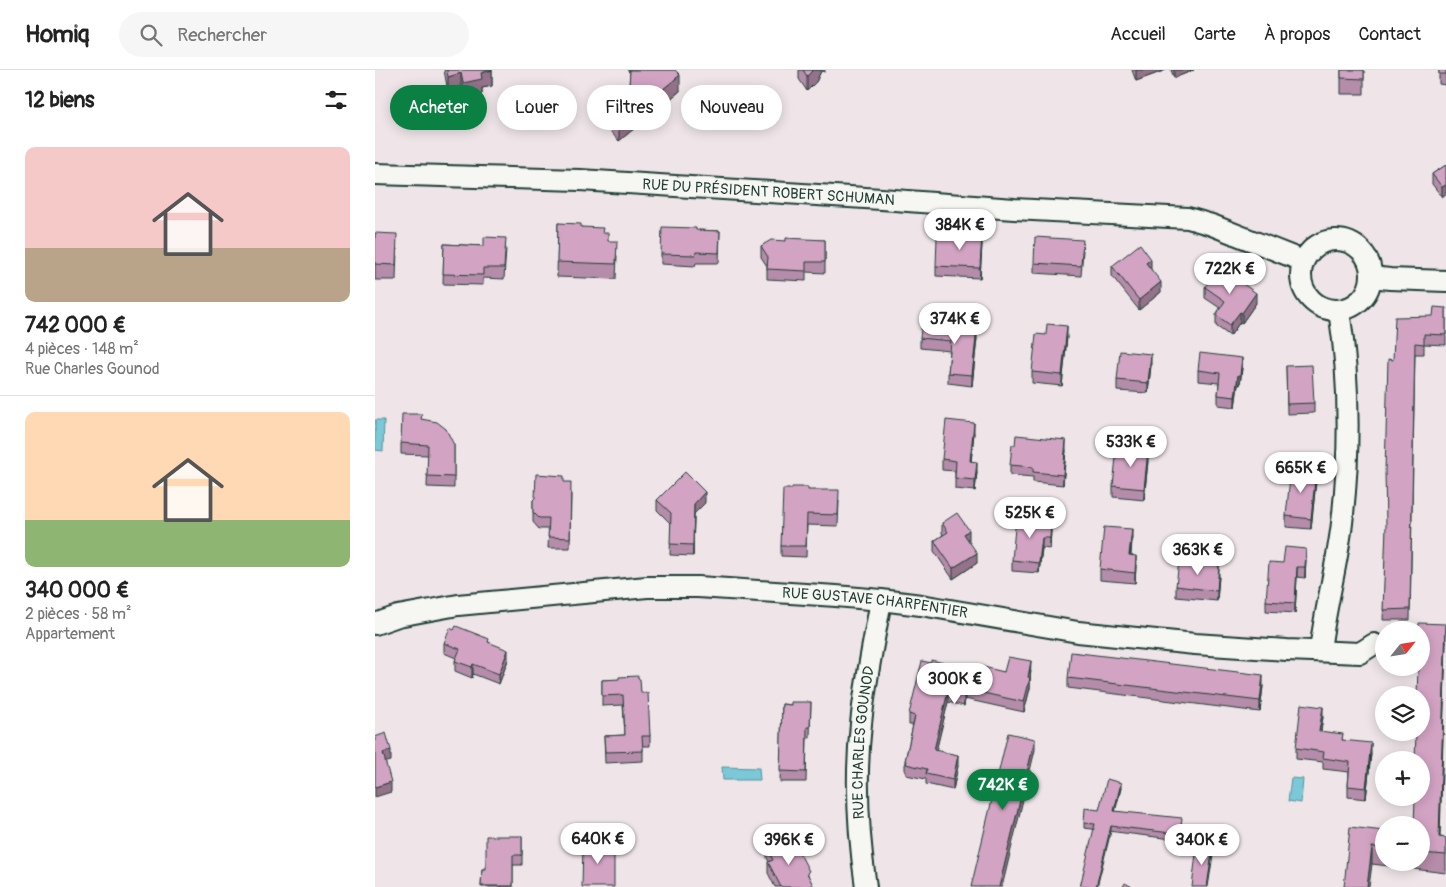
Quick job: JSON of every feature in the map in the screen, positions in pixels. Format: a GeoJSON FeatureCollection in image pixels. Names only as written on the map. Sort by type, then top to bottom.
{"type":"FeatureCollection","features":[{"type":"Feature","properties":{"kind":"street","name":"RUE DU PRÉSIDENT ROBERT SCHUMAN"},"geometry":{"type":"LineString","coordinates":[[375,174],[580,180],[1014,209],[1188,218],[1212,225],[1303,261]]}},
{"type":"Feature","properties":{"kind":"street"},"geometry":{"type":"LineString","coordinates":[[1327,240],[1343,240],[1354,244],[1362,251],[1368,260],[1371,277],[1368,289],[1361,299],[1351,306],[1339,310],[1319,306],[1307,296],[1301,282],[1300,271],[1303,261],[1317,244],[1327,240]]}},
{"type":"Feature","properties":{"kind":"street"},"geometry":{"type":"LineString","coordinates":[[1371,277],[1446,281]]}},
{"type":"Feature","properties":{"kind":"street"},"geometry":{"type":"LineString","coordinates":[[1320,651],[1341,532],[1348,445],[1348,390],[1339,310]]}},
{"type":"Feature","properties":{"kind":"street","name":"RUE GUSTAVE CHARPENTIER"},"geometry":{"type":"LineString","coordinates":[[375,624],[397,616],[458,605],[662,586],[797,593],[881,600],[1096,634],[1214,646],[1360,653],[1374,644]]}},
{"type":"Feature","properties":{"kind":"street","name":"RUE CHARLES GOUNOD"},"geometry":{"type":"LineString","coordinates":[[866,887],[858,809],[859,748],[863,704],[881,600]]}},
{"type":"Feature","properties":{"kind":"water"},"geometry":{"type":"Polygon","coordinates":[[[375,420],[384,420],[383,451],[375,450],[375,420]]]}},
{"type":"Feature","properties":{"kind":"water"},"geometry":{"type":"Polygon","coordinates":[[[722,767],[759,768],[760,780],[723,780],[722,767]]]}},
{"type":"Feature","properties":{"kind":"water"},"geometry":{"type":"Polygon","coordinates":[[[1291,778],[1303,779],[1301,803],[1288,801],[1291,778]]]}},
{"type":"Feature","properties":{"kind":"building"},"geometry":{"type":"Polygon","coordinates":[[[447,70],[492,70],[481,73],[482,79],[463,83],[461,73],[448,77],[447,70]]]}},
{"type":"Feature","properties":{"kind":"building"},"geometry":{"type":"Polygon","coordinates":[[[630,70],[675,70],[680,75],[668,85],[629,85],[630,70]]]}},
{"type":"Feature","properties":{"kind":"building"},"geometry":{"type":"Polygon","coordinates":[[[803,70],[813,70],[807,76],[803,70]]]}},
{"type":"Feature","properties":{"kind":"building"},"geometry":{"type":"Polygon","coordinates":[[[1341,70],[1364,70],[1364,79],[1341,78],[1341,70]]]}},
{"type":"Feature","properties":{"kind":"building"},"geometry":{"type":"Polygon","coordinates":[[[1439,70],[1446,70],[1446,74],[1439,74],[1439,70]]]}},
{"type":"Feature","properties":{"kind":"building"},"geometry":{"type":"Polygon","coordinates":[[[1446,165],[1446,185],[1442,187],[1432,174],[1446,165]]]}},
{"type":"Feature","properties":{"kind":"building"},"geometry":{"type":"Polygon","coordinates":[[[558,223],[581,224],[581,227],[603,228],[602,233],[608,233],[608,241],[617,241],[616,264],[557,262],[558,223]]]}},
{"type":"Feature","properties":{"kind":"building"},"geometry":{"type":"Polygon","coordinates":[[[662,227],[720,231],[719,253],[696,252],[695,255],[661,254],[662,227]]]}},
{"type":"Feature","properties":{"kind":"building"},"geometry":{"type":"Polygon","coordinates":[[[962,232],[982,233],[980,268],[936,266],[937,237],[962,238],[962,232]]]}},
{"type":"Feature","properties":{"kind":"building"},"geometry":{"type":"Polygon","coordinates":[[[375,233],[397,234],[396,265],[375,264],[375,233]]]}},
{"type":"Feature","properties":{"kind":"building"},"geometry":{"type":"Polygon","coordinates":[[[484,237],[506,238],[504,268],[483,268],[483,275],[443,274],[444,244],[484,246],[484,237]]]}},
{"type":"Feature","properties":{"kind":"building"},"geometry":{"type":"Polygon","coordinates":[[[1035,237],[1083,240],[1081,266],[1034,263],[1035,237]]]}},
{"type":"Feature","properties":{"kind":"building"},"geometry":{"type":"Polygon","coordinates":[[[786,238],[825,240],[825,262],[806,262],[806,271],[767,269],[768,257],[761,246],[771,240],[786,241],[786,238]]]}},
{"type":"Feature","properties":{"kind":"building"},"geometry":{"type":"Polygon","coordinates":[[[1140,244],[1151,259],[1146,263],[1161,282],[1139,300],[1112,266],[1140,244]]]}},
{"type":"Feature","properties":{"kind":"building"},"geometry":{"type":"Polygon","coordinates":[[[1219,267],[1256,293],[1242,313],[1240,312],[1230,325],[1216,315],[1225,301],[1205,287],[1219,267]]]}},
{"type":"Feature","properties":{"kind":"building"},"geometry":{"type":"Polygon","coordinates":[[[1434,307],[1446,308],[1446,335],[1424,334],[1424,344],[1415,343],[1410,609],[1383,610],[1388,359],[1393,360],[1395,317],[1433,316],[1434,307]]]}},
{"type":"Feature","properties":{"kind":"building"},"geometry":{"type":"Polygon","coordinates":[[[922,322],[977,328],[972,375],[948,373],[951,341],[920,338],[922,322]]]}},
{"type":"Feature","properties":{"kind":"building"},"geometry":{"type":"Polygon","coordinates":[[[1047,324],[1067,326],[1062,375],[1032,372],[1036,334],[1046,335],[1047,324]]]}},
{"type":"Feature","properties":{"kind":"building"},"geometry":{"type":"Polygon","coordinates":[[[1120,351],[1151,354],[1148,383],[1117,380],[1120,351]]]}},
{"type":"Feature","properties":{"kind":"building"},"geometry":{"type":"Polygon","coordinates":[[[1200,353],[1242,358],[1235,397],[1218,395],[1220,373],[1198,370],[1200,353]]]}},
{"type":"Feature","properties":{"kind":"building"},"geometry":{"type":"Polygon","coordinates":[[[1312,365],[1314,403],[1287,404],[1286,366],[1312,365]]]}},
{"type":"Feature","properties":{"kind":"building"},"geometry":{"type":"Polygon","coordinates":[[[402,414],[422,414],[421,419],[437,422],[446,429],[454,445],[454,477],[427,476],[428,445],[401,443],[402,414]]]}},
{"type":"Feature","properties":{"kind":"building"},"geometry":{"type":"Polygon","coordinates":[[[946,420],[974,423],[970,461],[977,462],[975,480],[955,478],[956,461],[942,459],[946,420]]]}},
{"type":"Feature","properties":{"kind":"building"},"geometry":{"type":"Polygon","coordinates":[[[1016,435],[1066,440],[1063,475],[1033,472],[1033,467],[1010,465],[1012,445],[1015,445],[1016,435]]]}},
{"type":"Feature","properties":{"kind":"building"},"geometry":{"type":"Polygon","coordinates":[[[1117,447],[1148,450],[1144,489],[1113,486],[1117,447]]]}},
{"type":"Feature","properties":{"kind":"building"},"geometry":{"type":"Polygon","coordinates":[[[1291,468],[1316,471],[1311,519],[1286,516],[1291,468]]]}},
{"type":"Feature","properties":{"kind":"building"},"geometry":{"type":"Polygon","coordinates":[[[685,472],[705,492],[694,504],[693,545],[670,544],[671,513],[657,500],[685,472]]]}},
{"type":"Feature","properties":{"kind":"building"},"geometry":{"type":"Polygon","coordinates":[[[536,474],[564,476],[564,482],[571,482],[570,538],[548,537],[549,518],[539,518],[533,512],[536,474]]]}},
{"type":"Feature","properties":{"kind":"building"},"geometry":{"type":"Polygon","coordinates":[[[792,487],[808,487],[808,490],[839,490],[838,515],[807,514],[806,546],[781,546],[783,489],[792,489],[792,487]]]}},
{"type":"Feature","properties":{"kind":"building"},"geometry":{"type":"Polygon","coordinates":[[[957,513],[969,530],[964,534],[977,553],[953,568],[934,541],[948,532],[942,523],[957,513]]]}},
{"type":"Feature","properties":{"kind":"building"},"geometry":{"type":"Polygon","coordinates":[[[1016,517],[1051,520],[1050,538],[1042,538],[1039,563],[1012,560],[1016,517]]]}},
{"type":"Feature","properties":{"kind":"building"},"geometry":{"type":"Polygon","coordinates":[[[1104,527],[1132,529],[1129,555],[1136,556],[1135,573],[1100,569],[1104,527]]]}},
{"type":"Feature","properties":{"kind":"building"},"geometry":{"type":"Polygon","coordinates":[[[1285,547],[1306,549],[1305,567],[1297,567],[1295,603],[1266,601],[1269,562],[1283,563],[1285,547]]]}},
{"type":"Feature","properties":{"kind":"building"},"geometry":{"type":"Polygon","coordinates":[[[1179,561],[1219,565],[1217,591],[1176,586],[1179,561]]]}},
{"type":"Feature","properties":{"kind":"building"},"geometry":{"type":"Polygon","coordinates":[[[1430,623],[1446,624],[1439,837],[1446,838],[1446,855],[1430,854],[1430,816],[1414,816],[1415,806],[1430,806],[1430,751],[1415,751],[1416,741],[1430,741],[1430,686],[1417,686],[1418,676],[1430,676],[1430,623]]]}},
{"type":"Feature","properties":{"kind":"building"},"geometry":{"type":"Polygon","coordinates":[[[456,626],[489,639],[488,642],[508,650],[499,674],[473,664],[472,667],[455,661],[460,649],[444,643],[450,628],[454,630],[456,626]]]}},
{"type":"Feature","properties":{"kind":"building"},"geometry":{"type":"Polygon","coordinates":[[[1071,652],[1263,675],[1260,701],[1068,678],[1071,652]]]}},
{"type":"Feature","properties":{"kind":"building"},"geometry":{"type":"Polygon","coordinates":[[[1008,657],[1031,661],[1028,677],[1030,678],[1024,702],[965,689],[964,695],[948,691],[934,750],[958,755],[953,780],[926,774],[927,769],[906,764],[907,761],[905,761],[915,716],[909,714],[922,661],[931,663],[931,660],[969,669],[971,664],[1004,672],[1008,657]]]}},
{"type":"Feature","properties":{"kind":"building"},"geometry":{"type":"Polygon","coordinates":[[[638,676],[641,693],[648,693],[650,736],[642,736],[643,751],[605,752],[604,736],[625,735],[623,695],[602,696],[602,680],[638,676]]]}},
{"type":"Feature","properties":{"kind":"building"},"geometry":{"type":"Polygon","coordinates":[[[791,702],[811,702],[810,727],[807,727],[806,772],[780,771],[782,704],[791,705],[791,702]]]}},
{"type":"Feature","properties":{"kind":"building"},"geometry":{"type":"Polygon","coordinates":[[[1301,704],[1323,707],[1319,731],[1343,734],[1342,740],[1371,743],[1366,788],[1348,786],[1350,762],[1323,758],[1324,752],[1296,748],[1301,704]]]}},
{"type":"Feature","properties":{"kind":"building"},"geometry":{"type":"Polygon","coordinates":[[[386,733],[391,750],[383,753],[391,782],[375,787],[375,737],[386,733]]]}},
{"type":"Feature","properties":{"kind":"building"},"geometry":{"type":"Polygon","coordinates":[[[1008,733],[1035,739],[999,887],[971,887],[1008,733]]]}},
{"type":"Feature","properties":{"kind":"building"},"geometry":{"type":"Polygon","coordinates":[[[1107,779],[1121,783],[1114,811],[1182,818],[1180,834],[1111,826],[1096,887],[1080,887],[1095,824],[1084,823],[1085,808],[1099,810],[1107,779]]]}},
{"type":"Feature","properties":{"kind":"building"},"geometry":{"type":"Polygon","coordinates":[[[1350,827],[1375,830],[1375,847],[1372,847],[1367,887],[1344,887],[1350,827]]]}},
{"type":"Feature","properties":{"kind":"building"},"geometry":{"type":"Polygon","coordinates":[[[486,836],[522,836],[522,855],[513,855],[513,886],[481,886],[482,869],[486,869],[486,836]]]}},
{"type":"Feature","properties":{"kind":"building"},"geometry":{"type":"Polygon","coordinates":[[[784,839],[790,851],[797,848],[809,871],[807,873],[813,885],[809,887],[781,887],[768,862],[773,860],[767,848],[784,839]]]}},
{"type":"Feature","properties":{"kind":"building"},"geometry":{"type":"Polygon","coordinates":[[[583,843],[614,844],[614,887],[582,887],[583,843]]]}},
{"type":"Feature","properties":{"kind":"building"},"geometry":{"type":"Polygon","coordinates":[[[1197,845],[1213,846],[1207,887],[1192,887],[1197,845]]]}},
{"type":"Feature","properties":{"kind":"building"},"geometry":{"type":"Polygon","coordinates":[[[1125,883],[1132,887],[1123,887],[1125,883]]]}}]}
